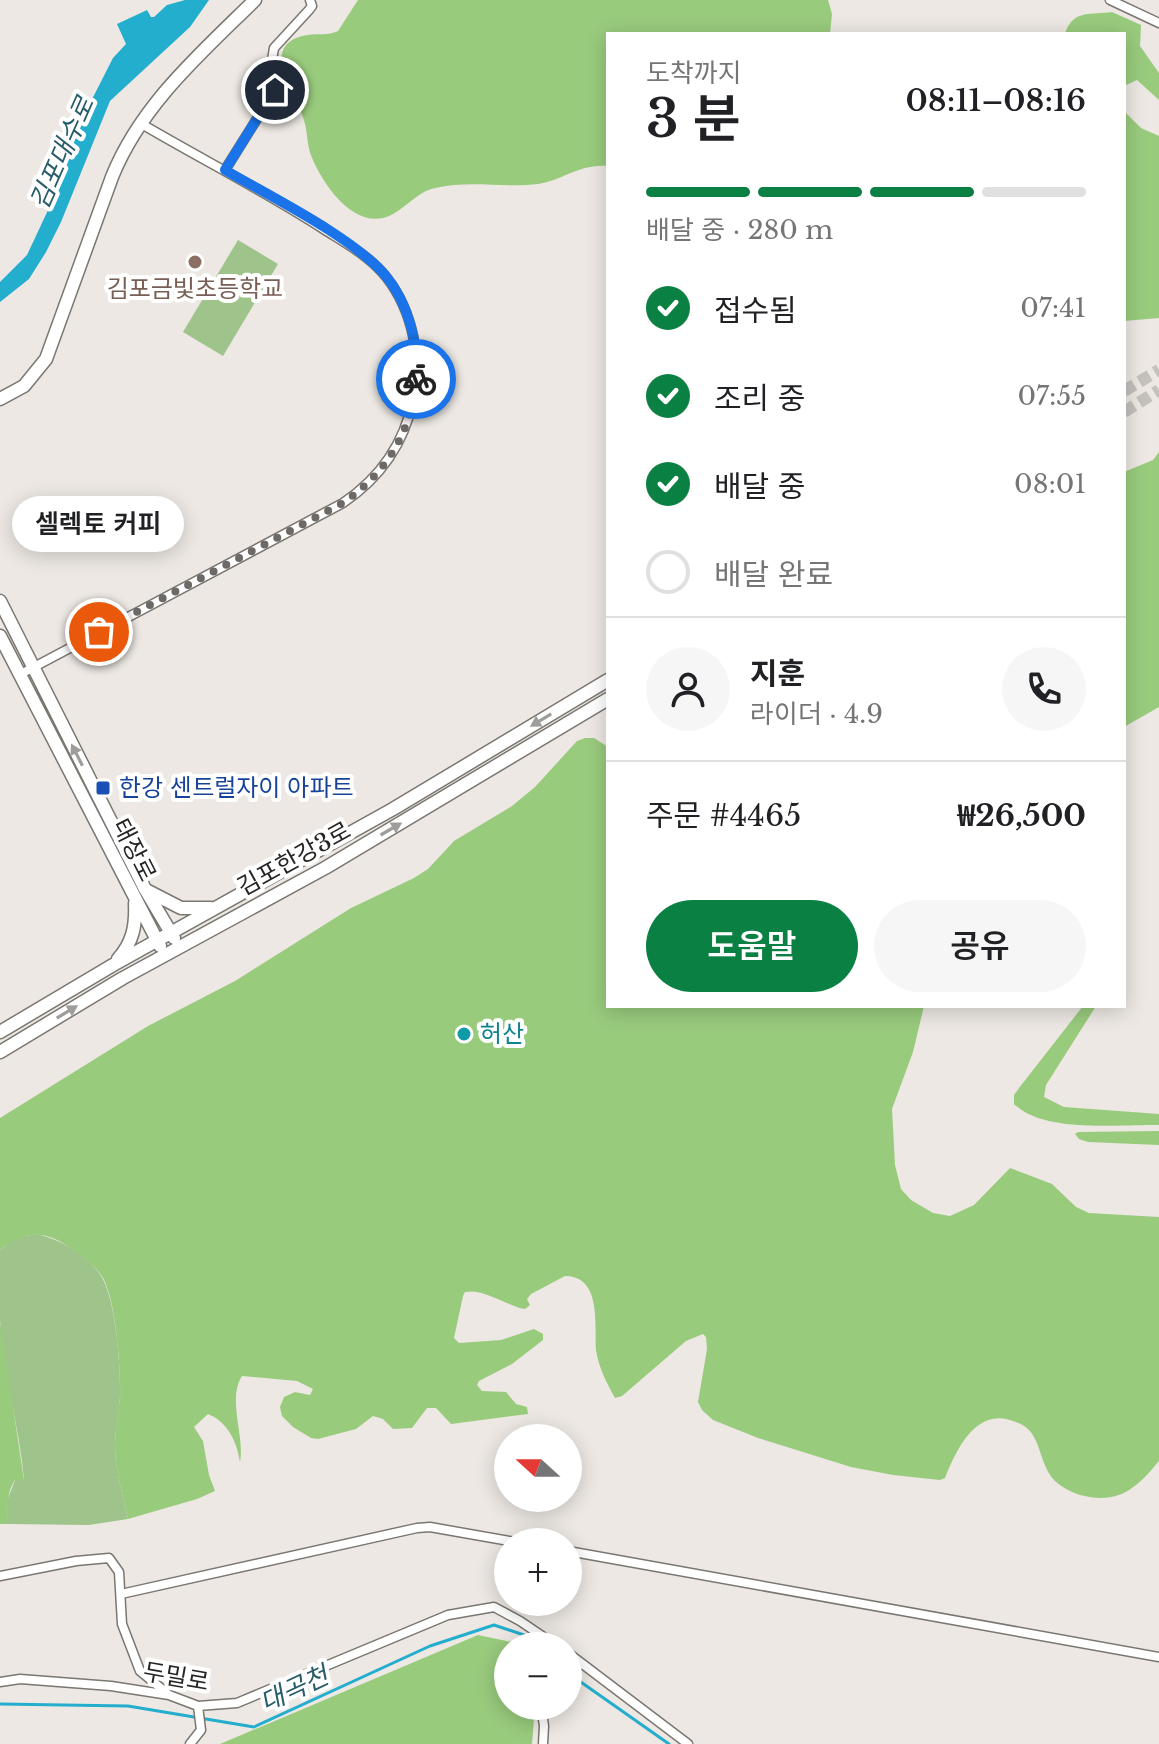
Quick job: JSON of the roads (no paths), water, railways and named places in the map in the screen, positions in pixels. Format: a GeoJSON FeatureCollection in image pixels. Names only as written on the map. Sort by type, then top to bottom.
{"type":"FeatureCollection","features":[{"type":"Feature","properties":{"kind":"street"},"geometry":{"type":"LineString","coordinates":[[0,399],[24,386],[46,359],[112,177],[140,123],[168,88],[255,0]]}},
{"type":"Feature","properties":{"kind":"street"},"geometry":{"type":"LineString","coordinates":[[225,170],[275,90],[274,48],[309,10],[312,6],[310,0]]}},
{"type":"Feature","properties":{"kind":"street"},"geometry":{"type":"LineString","coordinates":[[1110,0],[1159,23]]}},
{"type":"Feature","properties":{"kind":"street"},"geometry":{"type":"LineString","coordinates":[[19,675],[343,503],[364,488],[387,463],[407,424],[415,392],[415,346],[406,311],[386,276],[352,247],[140,123]]}},
{"type":"Feature","properties":{"kind":"street"},"geometry":{"type":"LineString","coordinates":[[0,601],[145,889],[179,947]]}},
{"type":"Feature","properties":{"kind":"street","name":"태장로"},"geometry":{"type":"LineString","coordinates":[[0,636],[165,955]]}},
{"type":"Feature","properties":{"kind":"street","name":"김포한강3로"},"geometry":{"type":"LineString","coordinates":[[0,1032],[171,932],[393,809],[606,681]]}},
{"type":"Feature","properties":{"kind":"street","name":"김포한강3로"},"geometry":{"type":"LineString","coordinates":[[0,1052],[179,947],[337,861],[606,700]]}},
{"type":"Feature","properties":{"kind":"street"},"geometry":{"type":"LineString","coordinates":[[145,889],[181,908],[214,908]]}},
{"type":"Feature","properties":{"kind":"street"},"geometry":{"type":"LineString","coordinates":[[113,965],[131,940],[135,922],[134,899]]}},
{"type":"Feature","properties":{"kind":"street"},"geometry":{"type":"LineString","coordinates":[[121,1594],[417,1528],[430,1527],[494,1538]]}},
{"type":"Feature","properties":{"kind":"street"},"geometry":{"type":"LineString","coordinates":[[582,1554],[1159,1657]]}},
{"type":"Feature","properties":{"kind":"street"},"geometry":{"type":"LineString","coordinates":[[0,1576],[76,1561],[109,1558],[119,1572],[122,1624],[140,1671],[169,1695]]}},
{"type":"Feature","properties":{"kind":"street","name":"두밀로"},"geometry":{"type":"LineString","coordinates":[[0,1682],[20,1679],[66,1681],[169,1695],[198,1709],[237,1703],[448,1615],[494,1607],[536,1632]]}},
{"type":"Feature","properties":{"kind":"street"},"geometry":{"type":"LineString","coordinates":[[582,1664],[688,1744]]}},
{"type":"Feature","properties":{"kind":"street"},"geometry":{"type":"LineString","coordinates":[[190,1744],[201,1730],[198,1709]]}},
{"type":"Feature","properties":{"kind":"street"},"geometry":{"type":"LineString","coordinates":[[543,1720],[543,1744]]}},
{"type":"Feature","properties":{"kind":"water"},"geometry":{"type":"Polygon","coordinates":[[[185,0],[209,0],[190,27],[110,101],[46,252],[29,279],[0,302],[0,282],[27,255],[49,208],[84,115],[113,58],[126,44],[117,24],[147,10],[154,17],[167,5],[185,0]]]}},
{"type":"Feature","properties":{"kind":"waterway","name":"대곡천"},"geometry":{"type":"LineString","coordinates":[[0,1704],[128,1706],[254,1727],[430,1646],[494,1625],[515,1632]]}},
{"type":"Feature","properties":{"kind":"waterway","name":"대곡천"},"geometry":{"type":"LineString","coordinates":[[582,1683],[669,1744]]}},
{"type":"Feature","properties":{"kind":"tunnel"},"geometry":{"type":"LineString","coordinates":[[1126,390],[1159,370]]}},
{"type":"Feature","properties":{"kind":"tunnel"},"geometry":{"type":"LineString","coordinates":[[1126,411],[1159,390]]}},
{"type":"Feature","properties":{"kind":"place","name":"김포금빛초등학교"},"geometry":{"type":"Point","coordinates":[195,262]}},
{"type":"Feature","properties":{"kind":"place","name":"셀렉토 커피"},"geometry":{"type":"Point","coordinates":[99,632]}},
{"type":"Feature","properties":{"kind":"place","name":"한강 센트럴자이 아파트"},"geometry":{"type":"Point","coordinates":[103,788]}},
{"type":"Feature","properties":{"kind":"place","name":"허산"},"geometry":{"type":"Point","coordinates":[464,1034]}},
{"type":"Feature","properties":{"kind":"water label","name":"김포대수로"},"geometry":{"type":"Point","coordinates":[62,153]}}]}
